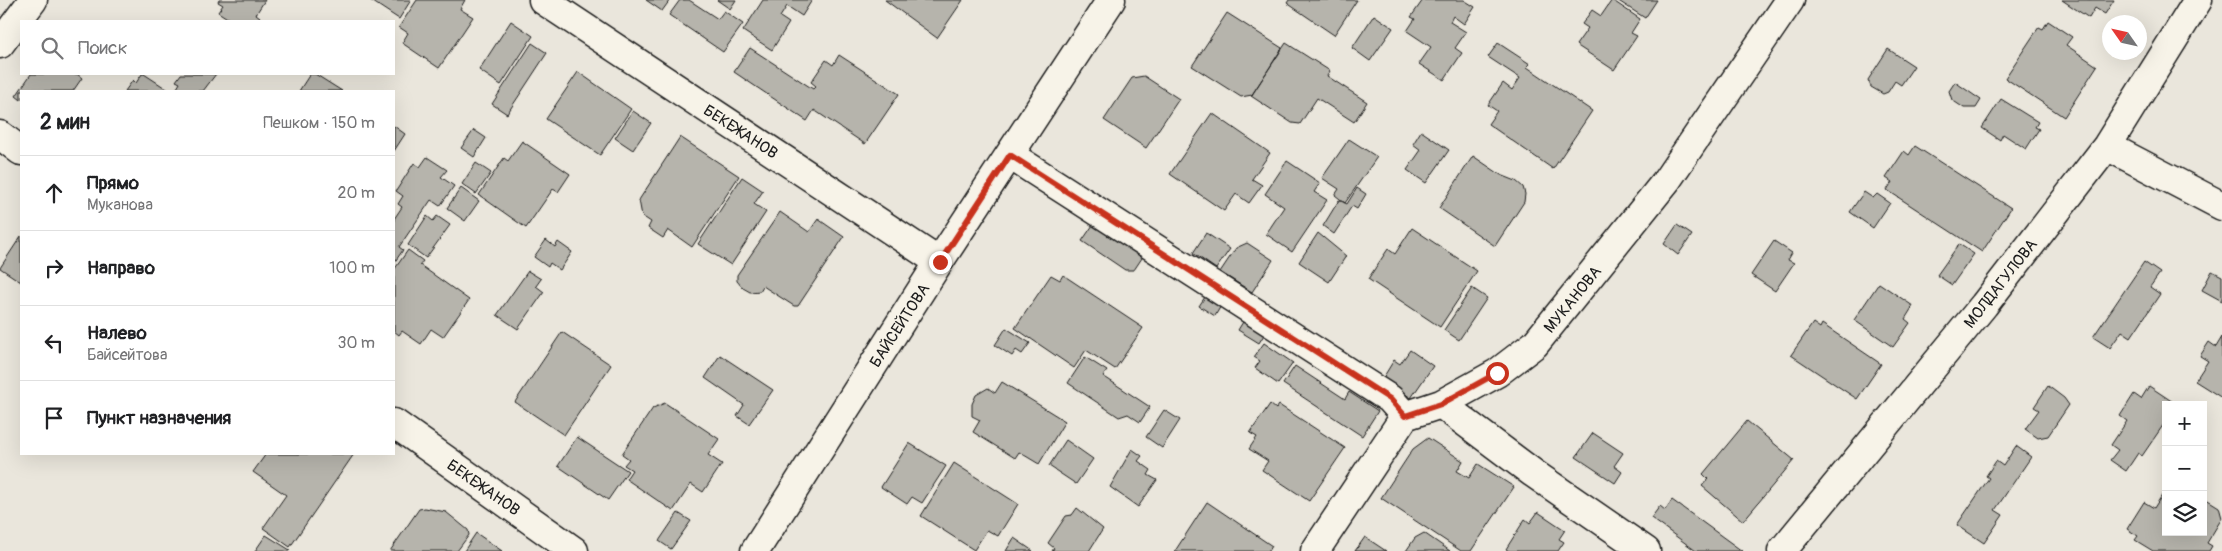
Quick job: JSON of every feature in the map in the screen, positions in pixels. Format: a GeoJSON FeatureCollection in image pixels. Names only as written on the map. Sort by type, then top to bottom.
{"type":"FeatureCollection","features":[{"type":"Feature","properties":{"kind":"street"},"geometry":{"type":"LineString","coordinates":[[0,44],[33,0]]}},
{"type":"Feature","properties":{"kind":"street","name":"БЕКЕЖАНОВ"},"geometry":{"type":"LineString","coordinates":[[543,0],[940,262]]}},
{"type":"Feature","properties":{"kind":"street","name":"БАЙСЕЙТОВА"},"geometry":{"type":"LineString","coordinates":[[755,551],[1111,0]]}},
{"type":"Feature","properties":{"kind":"street","name":"МУКАНОВА"},"geometry":{"type":"LineString","coordinates":[[1405,416],[1441,404],[1497,373],[1535,344],[1667,180],[1790,0]]}},
{"type":"Feature","properties":{"kind":"street","name":"МОЛДАГУЛОВА"},"geometry":{"type":"LineString","coordinates":[[1782,551],[1984,305],[2107,146],[2198,0]]}},
{"type":"Feature","properties":{"kind":"street"},"geometry":{"type":"LineString","coordinates":[[0,135],[20,150]]}},
{"type":"Feature","properties":{"kind":"street"},"geometry":{"type":"LineString","coordinates":[[2107,146],[2222,206]]}},
{"type":"Feature","properties":{"kind":"street"},"geometry":{"type":"LineString","coordinates":[[1010,155],[1390,399],[1405,416],[1315,551]]}},
{"type":"Feature","properties":{"kind":"street"},"geometry":{"type":"LineString","coordinates":[[1441,404],[1534,473],[1646,551]]}},
{"type":"Feature","properties":{"kind":"street","name":"БЕКЕЖАНОВ"},"geometry":{"type":"LineString","coordinates":[[395,424],[574,551]]}},
{"type":"Feature","properties":{"kind":"building"},"geometry":{"type":"Polygon","coordinates":[[[219,0],[265,0],[256,14],[260,17],[258,20],[230,20],[218,12],[223,5],[218,2],[219,0]]]}},
{"type":"Feature","properties":{"kind":"building"},"geometry":{"type":"Polygon","coordinates":[[[370,0],[411,0],[399,19],[370,0]]]}},
{"type":"Feature","properties":{"kind":"building"},"geometry":{"type":"Polygon","coordinates":[[[417,0],[465,0],[460,9],[473,17],[439,68],[402,43],[408,33],[399,27],[417,0]]]}},
{"type":"Feature","properties":{"kind":"building"},"geometry":{"type":"Polygon","coordinates":[[[646,0],[670,0],[662,11],[646,0]]]}},
{"type":"Feature","properties":{"kind":"building"},"geometry":{"type":"Polygon","coordinates":[[[680,0],[689,0],[718,19],[724,11],[743,24],[723,52],[669,15],[680,0]]]}},
{"type":"Feature","properties":{"kind":"building"},"geometry":{"type":"Polygon","coordinates":[[[717,0],[736,0],[730,9],[717,0]]]}},
{"type":"Feature","properties":{"kind":"building"},"geometry":{"type":"Polygon","coordinates":[[[763,0],[812,0],[802,16],[787,6],[780,17],[789,23],[772,50],[743,31],[763,0]]]}},
{"type":"Feature","properties":{"kind":"building"},"geometry":{"type":"Polygon","coordinates":[[[885,0],[963,0],[937,38],[885,0]]]}},
{"type":"Feature","properties":{"kind":"building"},"geometry":{"type":"Polygon","coordinates":[[[1289,0],[1357,0],[1334,35],[1287,3],[1289,0]]]}},
{"type":"Feature","properties":{"kind":"building"},"geometry":{"type":"Polygon","coordinates":[[[1423,0],[1464,0],[1475,7],[1464,24],[1453,16],[1450,22],[1466,32],[1455,48],[1462,53],[1444,80],[1419,64],[1431,47],[1407,31],[1415,19],[1411,17],[1423,0]]]}},
{"type":"Feature","properties":{"kind":"building"},"geometry":{"type":"Polygon","coordinates":[[[1612,0],[1640,19],[1631,33],[1637,36],[1614,70],[1576,45],[1588,28],[1582,24],[1592,10],[1601,16],[1612,0]]]}},
{"type":"Feature","properties":{"kind":"building"},"geometry":{"type":"Polygon","coordinates":[[[1617,0],[1657,0],[1645,18],[1617,0]]]}},
{"type":"Feature","properties":{"kind":"building"},"geometry":{"type":"Polygon","coordinates":[[[2062,0],[2114,0],[2105,14],[2095,8],[2089,18],[2062,0]]]}},
{"type":"Feature","properties":{"kind":"building"},"geometry":{"type":"Polygon","coordinates":[[[1227,13],[1282,48],[1252,95],[1241,97],[1192,66],[1227,13]]]}},
{"type":"Feature","properties":{"kind":"building"},"geometry":{"type":"Polygon","coordinates":[[[1374,15],[1393,28],[1370,61],[1352,48],[1374,15]]]}},
{"type":"Feature","properties":{"kind":"building"},"geometry":{"type":"Polygon","coordinates":[[[511,21],[533,36],[501,85],[479,70],[511,21]]]}},
{"type":"Feature","properties":{"kind":"building"},"geometry":{"type":"Polygon","coordinates":[[[2048,21],[2072,37],[2066,45],[2097,66],[2064,117],[2005,78],[2039,27],[2043,29],[2048,21]]]}},
{"type":"Feature","properties":{"kind":"building"},"geometry":{"type":"Polygon","coordinates":[[[532,43],[547,53],[507,114],[492,104],[532,43]]]}},
{"type":"Feature","properties":{"kind":"building"},"geometry":{"type":"Polygon","coordinates":[[[1286,43],[1330,71],[1327,76],[1367,102],[1354,122],[1317,98],[1300,124],[1292,123],[1251,96],[1286,43]]]}},
{"type":"Feature","properties":{"kind":"building"},"geometry":{"type":"Polygon","coordinates":[[[1498,43],[1530,64],[1527,67],[1592,111],[1553,169],[1488,124],[1497,111],[1488,105],[1503,83],[1512,90],[1520,78],[1488,57],[1498,43]]]}},
{"type":"Feature","properties":{"kind":"building"},"geometry":{"type":"Polygon","coordinates":[[[750,48],[813,89],[816,86],[811,82],[826,60],[833,65],[839,55],[899,94],[865,144],[814,110],[807,121],[734,72],[750,48]]]}},
{"type":"Feature","properties":{"kind":"building"},"geometry":{"type":"Polygon","coordinates":[[[1888,49],[1914,66],[1901,85],[1895,81],[1888,92],[1883,94],[1871,87],[1868,80],[1888,49]]]}},
{"type":"Feature","properties":{"kind":"building"},"geometry":{"type":"Polygon","coordinates":[[[578,72],[631,109],[600,155],[546,119],[578,72]]]}},
{"type":"Feature","properties":{"kind":"building"},"geometry":{"type":"Polygon","coordinates":[[[30,75],[78,75],[82,78],[74,90],[20,90],[30,75]]]}},
{"type":"Feature","properties":{"kind":"building"},"geometry":{"type":"Polygon","coordinates":[[[141,75],[146,75],[168,90],[126,90],[133,80],[136,83],[141,75]]]}},
{"type":"Feature","properties":{"kind":"building"},"geometry":{"type":"Polygon","coordinates":[[[180,75],[215,75],[204,90],[180,90],[177,88],[180,83],[176,81],[180,75]]]}},
{"type":"Feature","properties":{"kind":"building"},"geometry":{"type":"Polygon","coordinates":[[[309,75],[317,75],[340,90],[300,90],[309,75]]]}},
{"type":"Feature","properties":{"kind":"building"},"geometry":{"type":"Polygon","coordinates":[[[1144,76],[1179,99],[1146,148],[1104,120],[1132,78],[1144,76]]]}},
{"type":"Feature","properties":{"kind":"building"},"geometry":{"type":"Polygon","coordinates":[[[1955,82],[1981,100],[1976,108],[1964,108],[1952,100],[1949,91],[1955,82]]]}},
{"type":"Feature","properties":{"kind":"building"},"geometry":{"type":"Polygon","coordinates":[[[20,90],[20,99],[16,96],[20,90]]]}},
{"type":"Feature","properties":{"kind":"building"},"geometry":{"type":"Polygon","coordinates":[[[2001,99],[2038,122],[2035,127],[2039,129],[2026,149],[2003,134],[2000,140],[1982,128],[2001,99]]]}},
{"type":"Feature","properties":{"kind":"building"},"geometry":{"type":"Polygon","coordinates":[[[633,111],[651,123],[633,150],[615,138],[633,111]]]}},
{"type":"Feature","properties":{"kind":"building"},"geometry":{"type":"Polygon","coordinates":[[[1212,113],[1270,153],[1252,179],[1262,185],[1249,203],[1236,194],[1224,211],[1170,174],[1212,113]]]}},
{"type":"Feature","properties":{"kind":"building"},"geometry":{"type":"Polygon","coordinates":[[[395,127],[405,134],[395,149],[395,127]]]}},
{"type":"Feature","properties":{"kind":"building"},"geometry":{"type":"Polygon","coordinates":[[[474,130],[486,138],[474,157],[461,148],[474,130]]]}},
{"type":"Feature","properties":{"kind":"building"},"geometry":{"type":"Polygon","coordinates":[[[1421,131],[1449,150],[1426,183],[1407,170],[1421,150],[1413,144],[1421,131]]]}},
{"type":"Feature","properties":{"kind":"building"},"geometry":{"type":"Polygon","coordinates":[[[680,137],[739,176],[692,247],[668,230],[663,238],[648,228],[651,222],[642,216],[639,200],[680,137]]]}},
{"type":"Feature","properties":{"kind":"building"},"geometry":{"type":"Polygon","coordinates":[[[1349,139],[1377,157],[1345,203],[1335,195],[1339,189],[1322,178],[1349,139]]]}},
{"type":"Feature","properties":{"kind":"building"},"geometry":{"type":"Polygon","coordinates":[[[522,141],[570,174],[558,192],[553,189],[526,228],[479,195],[504,158],[508,161],[522,141]]]}},
{"type":"Feature","properties":{"kind":"building"},"geometry":{"type":"Polygon","coordinates":[[[1915,146],[2011,208],[1982,252],[1887,190],[1892,182],[1886,178],[1904,151],[1909,155],[1915,146]]]}},
{"type":"Feature","properties":{"kind":"building"},"geometry":{"type":"Polygon","coordinates":[[[1473,156],[1501,175],[1516,181],[1523,187],[1525,194],[1524,202],[1495,246],[1439,208],[1473,156]]]}},
{"type":"Feature","properties":{"kind":"building"},"geometry":{"type":"Polygon","coordinates":[[[427,157],[447,170],[441,177],[454,186],[440,206],[431,200],[399,247],[403,250],[395,262],[395,218],[402,207],[398,204],[403,196],[396,191],[414,163],[420,167],[427,157]]]}},
{"type":"Feature","properties":{"kind":"building"},"geometry":{"type":"Polygon","coordinates":[[[1287,161],[1320,183],[1314,192],[1327,200],[1292,252],[1266,234],[1284,207],[1265,194],[1287,161]]]}},
{"type":"Feature","properties":{"kind":"building"},"geometry":{"type":"Polygon","coordinates":[[[476,163],[491,173],[476,194],[462,184],[476,163]]]}},
{"type":"Feature","properties":{"kind":"building"},"geometry":{"type":"Polygon","coordinates":[[[742,177],[763,191],[754,204],[766,212],[731,265],[698,244],[742,177]]]}},
{"type":"Feature","properties":{"kind":"building"},"geometry":{"type":"Polygon","coordinates":[[[461,188],[479,201],[465,221],[447,208],[461,188]]]}},
{"type":"Feature","properties":{"kind":"building"},"geometry":{"type":"Polygon","coordinates":[[[1357,188],[1366,194],[1357,209],[1352,206],[1334,234],[1323,226],[1339,200],[1347,204],[1357,188]]]}},
{"type":"Feature","properties":{"kind":"building"},"geometry":{"type":"Polygon","coordinates":[[[1864,192],[1873,198],[1877,194],[1890,203],[1873,228],[1850,212],[1864,192]]]}},
{"type":"Feature","properties":{"kind":"building"},"geometry":{"type":"Polygon","coordinates":[[[780,212],[809,232],[818,219],[844,237],[798,306],[794,306],[763,286],[760,291],[750,292],[737,281],[737,275],[780,212]]]}},
{"type":"Feature","properties":{"kind":"building"},"geometry":{"type":"Polygon","coordinates":[[[427,216],[433,221],[437,216],[450,225],[426,258],[408,245],[427,216]]]}},
{"type":"Feature","properties":{"kind":"building"},"geometry":{"type":"Polygon","coordinates":[[[1095,222],[1144,255],[1134,270],[1125,270],[1082,241],[1095,222]]]}},
{"type":"Feature","properties":{"kind":"building"},"geometry":{"type":"Polygon","coordinates":[[[1677,225],[1692,235],[1678,255],[1664,244],[1677,225]]]}},
{"type":"Feature","properties":{"kind":"building"},"geometry":{"type":"Polygon","coordinates":[[[1412,228],[1477,271],[1440,327],[1368,279],[1388,249],[1395,254],[1412,228]]]}},
{"type":"Feature","properties":{"kind":"building"},"geometry":{"type":"Polygon","coordinates":[[[1206,233],[1230,249],[1216,269],[1193,253],[1206,233]]]}},
{"type":"Feature","properties":{"kind":"building"},"geometry":{"type":"Polygon","coordinates":[[[1318,233],[1346,256],[1329,282],[1299,262],[1318,233]]]}},
{"type":"Feature","properties":{"kind":"building"},"geometry":{"type":"Polygon","coordinates":[[[20,238],[20,281],[0,268],[20,238]]]}},
{"type":"Feature","properties":{"kind":"building"},"geometry":{"type":"Polygon","coordinates":[[[546,240],[555,247],[558,242],[572,252],[560,270],[550,263],[548,267],[534,257],[546,240]]]}},
{"type":"Feature","properties":{"kind":"building"},"geometry":{"type":"Polygon","coordinates":[[[1774,241],[1792,253],[1788,260],[1794,263],[1775,291],[1751,275],[1774,241]]]}},
{"type":"Feature","properties":{"kind":"building"},"geometry":{"type":"Polygon","coordinates":[[[1247,243],[1273,260],[1252,292],[1220,272],[1236,248],[1247,243]]]}},
{"type":"Feature","properties":{"kind":"building"},"geometry":{"type":"Polygon","coordinates":[[[1959,244],[1974,254],[1952,285],[1937,275],[1959,244]]]}},
{"type":"Feature","properties":{"kind":"building"},"geometry":{"type":"Polygon","coordinates":[[[408,250],[423,261],[420,265],[469,300],[443,337],[431,329],[421,344],[402,331],[399,335],[395,332],[395,269],[408,250]]]}},
{"type":"Feature","properties":{"kind":"building"},"geometry":{"type":"Polygon","coordinates":[[[2144,262],[2160,273],[2150,287],[2160,294],[2131,337],[2122,331],[2110,348],[2093,337],[2144,262]]]}},
{"type":"Feature","properties":{"kind":"building"},"geometry":{"type":"Polygon","coordinates":[[[528,271],[541,279],[536,286],[544,292],[518,329],[497,315],[528,271]]]}},
{"type":"Feature","properties":{"kind":"building"},"geometry":{"type":"Polygon","coordinates":[[[2212,271],[2222,276],[2222,301],[2202,290],[2212,271]]]}},
{"type":"Feature","properties":{"kind":"building"},"geometry":{"type":"Polygon","coordinates":[[[1051,275],[1060,280],[1063,275],[1143,328],[1115,369],[1086,350],[1074,368],[1015,328],[1051,275]]]}},
{"type":"Feature","properties":{"kind":"building"},"geometry":{"type":"Polygon","coordinates":[[[1879,283],[1913,306],[1905,319],[1910,323],[1893,347],[1854,320],[1879,283]]]}},
{"type":"Feature","properties":{"kind":"building"},"geometry":{"type":"Polygon","coordinates":[[[1472,288],[1487,298],[1459,340],[1444,330],[1472,288]]]}},
{"type":"Feature","properties":{"kind":"building"},"geometry":{"type":"Polygon","coordinates":[[[1207,294],[1222,304],[1215,316],[1199,306],[1207,294]]]}},
{"type":"Feature","properties":{"kind":"building"},"geometry":{"type":"Polygon","coordinates":[[[1246,317],[1267,330],[1259,343],[1238,330],[1246,317]]]}},
{"type":"Feature","properties":{"kind":"building"},"geometry":{"type":"Polygon","coordinates":[[[1813,323],[1820,328],[1822,324],[1881,364],[1857,399],[1791,355],[1813,323]]]}},
{"type":"Feature","properties":{"kind":"building"},"geometry":{"type":"Polygon","coordinates":[[[1006,328],[1030,343],[1022,354],[1016,350],[1012,356],[995,345],[1006,328]]]}},
{"type":"Feature","properties":{"kind":"building"},"geometry":{"type":"Polygon","coordinates":[[[562,332],[611,365],[564,435],[515,402],[562,332]]]}},
{"type":"Feature","properties":{"kind":"building"},"geometry":{"type":"Polygon","coordinates":[[[2222,337],[2222,398],[2195,381],[2208,361],[2200,356],[2209,342],[2216,347],[2222,337]]]}},
{"type":"Feature","properties":{"kind":"building"},"geometry":{"type":"Polygon","coordinates":[[[1264,343],[1293,363],[1278,384],[1255,368],[1260,361],[1254,357],[1264,343]]]}},
{"type":"Feature","properties":{"kind":"building"},"geometry":{"type":"Polygon","coordinates":[[[1410,350],[1433,366],[1411,398],[1383,378],[1394,360],[1400,364],[1410,350]]]}},
{"type":"Feature","properties":{"kind":"building"},"geometry":{"type":"Polygon","coordinates":[[[720,355],[773,390],[749,424],[737,416],[744,405],[705,378],[720,355]]]}},
{"type":"Feature","properties":{"kind":"building"},"geometry":{"type":"Polygon","coordinates":[[[1085,357],[1107,371],[1103,376],[1150,407],[1140,422],[1128,414],[1119,417],[1068,383],[1085,357]]]}},
{"type":"Feature","properties":{"kind":"building"},"geometry":{"type":"Polygon","coordinates":[[[1295,366],[1345,399],[1349,392],[1378,411],[1362,436],[1283,384],[1295,366]]]}},
{"type":"Feature","properties":{"kind":"building"},"geometry":{"type":"Polygon","coordinates":[[[1002,382],[1065,421],[1039,464],[1019,452],[1015,458],[973,432],[980,420],[972,416],[972,404],[976,395],[988,388],[995,393],[1002,382]]]}},
{"type":"Feature","properties":{"kind":"building"},"geometry":{"type":"Polygon","coordinates":[[[2048,386],[2064,398],[2069,405],[2048,436],[2038,438],[2025,429],[2039,410],[2034,407],[2048,386]]]}},
{"type":"Feature","properties":{"kind":"building"},"geometry":{"type":"Polygon","coordinates":[[[2149,386],[2172,401],[2162,401],[2162,427],[2142,456],[2138,453],[2126,471],[2110,460],[2118,450],[2111,445],[2127,421],[2120,416],[2134,394],[2141,399],[2149,386]]]}},
{"type":"Feature","properties":{"kind":"building"},"geometry":{"type":"Polygon","coordinates":[[[665,403],[719,439],[708,455],[722,464],[703,492],[691,484],[673,511],[626,479],[632,470],[624,465],[629,459],[622,454],[653,408],[665,403]]]}},
{"type":"Feature","properties":{"kind":"building"},"geometry":{"type":"Polygon","coordinates":[[[1270,404],[1276,409],[1279,405],[1345,448],[1309,501],[1262,470],[1268,461],[1249,449],[1257,437],[1250,433],[1270,404]]]}},
{"type":"Feature","properties":{"kind":"building"},"geometry":{"type":"Polygon","coordinates":[[[1164,410],[1180,420],[1162,448],[1146,437],[1164,410]]]}},
{"type":"Feature","properties":{"kind":"building"},"geometry":{"type":"Polygon","coordinates":[[[1747,421],[1794,460],[1743,521],[1702,486],[1708,479],[1703,474],[1747,421]]]}},
{"type":"Feature","properties":{"kind":"building"},"geometry":{"type":"Polygon","coordinates":[[[1593,433],[1623,453],[1614,466],[1622,472],[1615,483],[1576,457],[1593,433]]]}},
{"type":"Feature","properties":{"kind":"building"},"geometry":{"type":"Polygon","coordinates":[[[577,437],[628,471],[608,500],[558,466],[577,437]]]}},
{"type":"Feature","properties":{"kind":"building"},"geometry":{"type":"Polygon","coordinates":[[[1428,438],[1463,461],[1457,471],[1469,478],[1478,464],[1514,487],[1471,551],[1461,551],[1381,498],[1413,449],[1428,438]]]}},
{"type":"Feature","properties":{"kind":"building"},"geometry":{"type":"Polygon","coordinates":[[[1066,440],[1093,459],[1076,484],[1049,466],[1066,440]]]}},
{"type":"Feature","properties":{"kind":"building"},"geometry":{"type":"Polygon","coordinates":[[[909,443],[946,466],[922,503],[912,497],[907,504],[881,487],[909,443]]]}},
{"type":"Feature","properties":{"kind":"building"},"geometry":{"type":"Polygon","coordinates":[[[2016,446],[2031,457],[1995,510],[2003,515],[1984,543],[1957,525],[1989,478],[1986,476],[1996,461],[2003,466],[2016,446]]]}},
{"type":"Feature","properties":{"kind":"building"},"geometry":{"type":"Polygon","coordinates":[[[1132,449],[1142,456],[1138,461],[1151,470],[1148,475],[1157,480],[1138,507],[1110,487],[1132,449]]]}},
{"type":"Feature","properties":{"kind":"building"},"geometry":{"type":"Polygon","coordinates":[[[265,455],[353,455],[290,547],[263,528],[286,495],[253,472],[265,455]]]}},
{"type":"Feature","properties":{"kind":"building"},"geometry":{"type":"Polygon","coordinates":[[[954,463],[1018,504],[998,536],[987,530],[974,550],[921,516],[954,463]]]}},
{"type":"Feature","properties":{"kind":"building"},"geometry":{"type":"Polygon","coordinates":[[[2162,495],[2162,536],[2207,536],[2207,500],[2219,507],[2222,518],[2207,543],[2212,546],[2209,551],[2153,551],[2135,540],[2138,536],[2127,529],[2144,502],[2154,508],[2162,495]]]}},
{"type":"Feature","properties":{"kind":"building"},"geometry":{"type":"Polygon","coordinates":[[[1672,500],[1742,551],[1696,551],[1651,518],[1660,506],[1665,510],[1672,500]]]}},
{"type":"Feature","properties":{"kind":"building"},"geometry":{"type":"Polygon","coordinates":[[[1207,502],[1272,546],[1269,551],[1175,551],[1207,502]]]}},
{"type":"Feature","properties":{"kind":"building"},"geometry":{"type":"Polygon","coordinates":[[[425,508],[446,512],[468,530],[469,535],[457,551],[390,551],[419,509],[425,508]]]}},
{"type":"Feature","properties":{"kind":"building"},"geometry":{"type":"Polygon","coordinates":[[[1077,508],[1103,529],[1089,551],[1052,551],[1054,548],[1048,543],[1066,516],[1072,515],[1077,508]]]}},
{"type":"Feature","properties":{"kind":"building"},"geometry":{"type":"Polygon","coordinates":[[[1538,512],[1565,530],[1559,539],[1564,542],[1558,551],[1509,551],[1506,549],[1525,519],[1530,523],[1538,512]]]}},
{"type":"Feature","properties":{"kind":"building"},"geometry":{"type":"Polygon","coordinates":[[[678,513],[691,521],[671,549],[659,541],[678,513]]]}},
{"type":"Feature","properties":{"kind":"building"},"geometry":{"type":"Polygon","coordinates":[[[476,533],[502,551],[464,551],[476,533]]]}},
{"type":"Feature","properties":{"kind":"building"},"geometry":{"type":"Polygon","coordinates":[[[1424,533],[1450,551],[1406,551],[1415,538],[1424,533]]]}},
{"type":"Feature","properties":{"kind":"building"},"geometry":{"type":"Polygon","coordinates":[[[266,535],[290,550],[255,551],[266,535]]]}},
{"type":"Feature","properties":{"kind":"building"},"geometry":{"type":"Polygon","coordinates":[[[1365,537],[1386,551],[1355,551],[1365,537]]]}},
{"type":"Feature","properties":{"kind":"building"},"geometry":{"type":"Polygon","coordinates":[[[1014,538],[1033,551],[1006,551],[1014,538]]]}},
{"type":"Feature","properties":{"kind":"route"},"geometry":{"type":"LineString","coordinates":[[940,262],[1010,155],[1390,399],[1405,416],[1441,404],[1497,373]]}}]}
